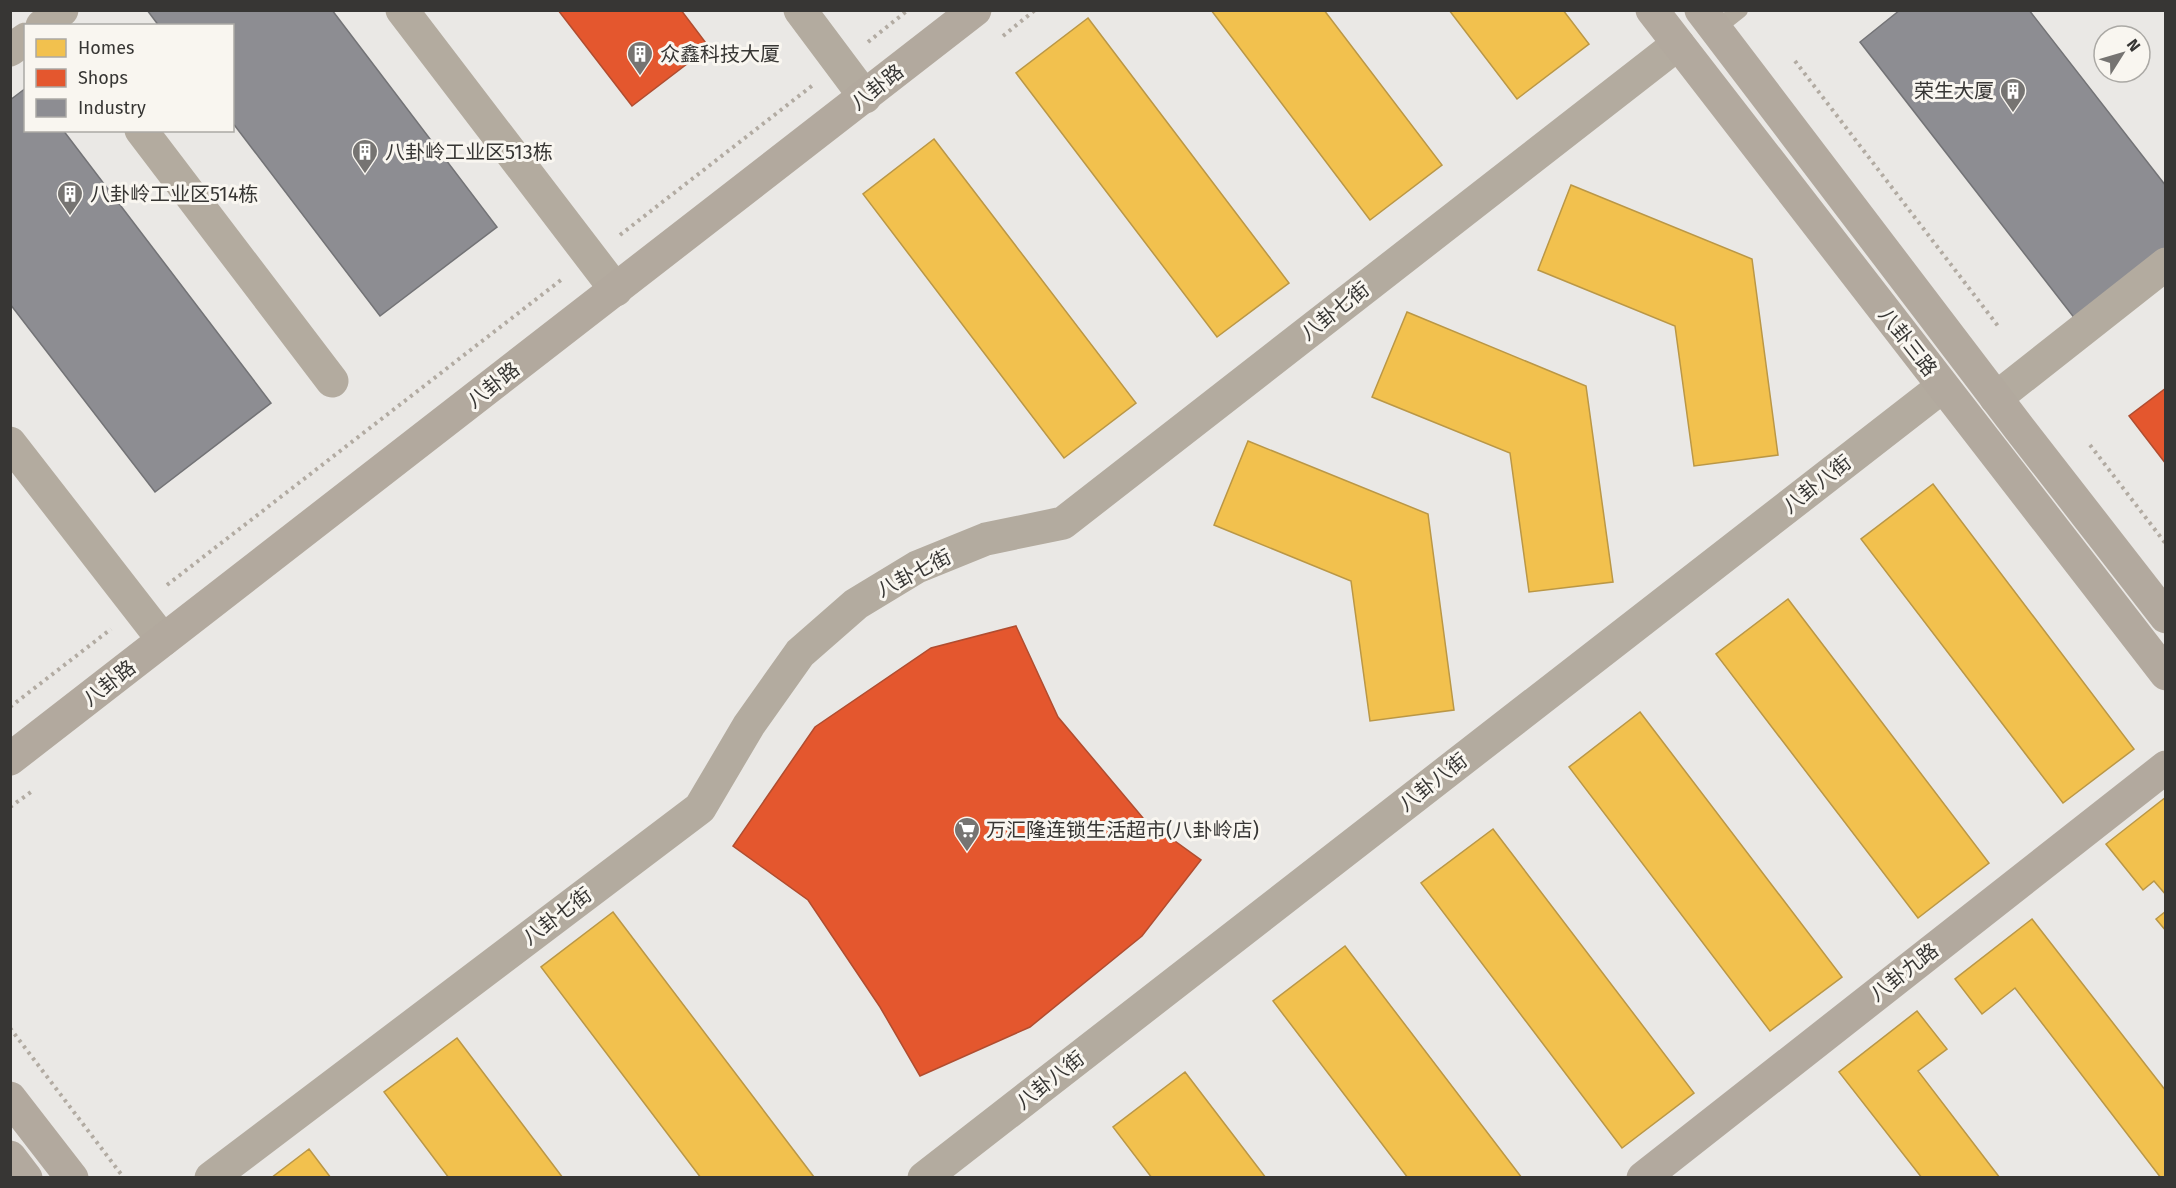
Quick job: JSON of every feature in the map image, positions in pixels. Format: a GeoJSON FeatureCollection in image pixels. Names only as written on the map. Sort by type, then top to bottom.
{"type":"FeatureCollection","features":[{"type":"Feature","properties":{"kind":"street"},"geometry":{"type":"LineString","coordinates":[[402,10],[616,290]]}},
{"type":"Feature","properties":{"kind":"street"},"geometry":{"type":"LineString","coordinates":[[800,10],[865,97]]}},
{"type":"Feature","properties":{"kind":"street","name":"八卦路"},"geometry":{"type":"LineString","coordinates":[[10,759],[975,10]]}},
{"type":"Feature","properties":{"kind":"street","name":"八卦三路"},"geometry":{"type":"LineString","coordinates":[[1652,10],[2166,674]]}},
{"type":"Feature","properties":{"kind":"street","name":"八卦三路"},"geometry":{"type":"LineString","coordinates":[[1719,17],[1996,398],[2166,617]]}},
{"type":"Feature","properties":{"kind":"street"},"geometry":{"type":"LineString","coordinates":[[10,50],[24,40]]}},
{"type":"Feature","properties":{"kind":"street","name":"八卦七街"},"geometry":{"type":"LineString","coordinates":[[211,1178],[700,808],[749,725],[800,653],[856,604],[917,567],[986,538],[1063,523],[1678,44]]}},
{"type":"Feature","properties":{"kind":"street"},"geometry":{"type":"LineString","coordinates":[[143,132],[332,381]]}},
{"type":"Feature","properties":{"kind":"street"},"geometry":{"type":"LineString","coordinates":[[1996,398],[2166,264]]}},
{"type":"Feature","properties":{"kind":"street","name":"八卦八街"},"geometry":{"type":"LineString","coordinates":[[924,1178],[1942,387]]}},
{"type":"Feature","properties":{"kind":"street"},"geometry":{"type":"LineString","coordinates":[[10,443],[163,640]]}},
{"type":"Feature","properties":{"kind":"street","name":"八卦九路"},"geometry":{"type":"LineString","coordinates":[[1643,1178],[2166,767]]}},
{"type":"Feature","properties":{"kind":"street"},"geometry":{"type":"LineString","coordinates":[[10,1098],[72,1178]]}},
{"type":"Feature","properties":{"kind":"street"},"geometry":{"type":"LineString","coordinates":[[10,1157],[26,1178]]}},
{"type":"Feature","properties":{"kind":"path"},"geometry":{"type":"LineString","coordinates":[[10,707],[908,10]]}},
{"type":"Feature","properties":{"kind":"path"},"geometry":{"type":"LineString","coordinates":[[1796,62],[1998,326]]}},
{"type":"Feature","properties":{"kind":"path"},"geometry":{"type":"LineString","coordinates":[[2090,445],[2166,544]]}},
{"type":"Feature","properties":{"kind":"path"},"geometry":{"type":"LineString","coordinates":[[10,1028],[124,1178]]}},
{"type":"Feature","properties":{"kind":"building: Homes"},"geometry":{"type":"Polygon","coordinates":[[[1211,10],[1324,10],[1442,165],[1370,220],[1211,10]]]}},
{"type":"Feature","properties":{"kind":"building: Homes"},"geometry":{"type":"Polygon","coordinates":[[[1449,10],[1563,10],[1589,44],[1517,99],[1449,10]]]}},
{"type":"Feature","properties":{"kind":"building: Homes"},"geometry":{"type":"Polygon","coordinates":[[[1088,18],[1289,283],[1217,337],[1016,73],[1088,18]]]}},
{"type":"Feature","properties":{"kind":"building: Homes"},"geometry":{"type":"Polygon","coordinates":[[[934,139],[1136,403],[1064,458],[863,194],[934,139]]]}},
{"type":"Feature","properties":{"kind":"building: Homes"},"geometry":{"type":"Polygon","coordinates":[[[1571,185],[1752,259],[1778,455],[1694,466],[1675,326],[1538,270],[1571,185]]]}},
{"type":"Feature","properties":{"kind":"building: Homes"},"geometry":{"type":"Polygon","coordinates":[[[1407,312],[1586,386],[1613,582],[1529,592],[1510,453],[1372,397],[1407,312]]]}},
{"type":"Feature","properties":{"kind":"building: Homes"},"geometry":{"type":"Polygon","coordinates":[[[1248,441],[1428,514],[1454,710],[1370,721],[1351,581],[1214,525],[1248,441]]]}},
{"type":"Feature","properties":{"kind":"building: Homes"},"geometry":{"type":"Polygon","coordinates":[[[1933,484],[2134,749],[2063,803],[1861,539],[1933,484]]]}},
{"type":"Feature","properties":{"kind":"building: Homes"},"geometry":{"type":"Polygon","coordinates":[[[1788,599],[1989,863],[1918,918],[1716,654],[1788,599]]]}},
{"type":"Feature","properties":{"kind":"building: Homes"},"geometry":{"type":"Polygon","coordinates":[[[1640,712],[1842,977],[1770,1031],[1569,767],[1640,712]]]}},
{"type":"Feature","properties":{"kind":"building: Homes"},"geometry":{"type":"Polygon","coordinates":[[[2166,797],[2166,895],[2154,881],[2143,890],[2106,844],[2166,797]]]}},
{"type":"Feature","properties":{"kind":"building: Homes"},"geometry":{"type":"Polygon","coordinates":[[[1493,829],[1694,1093],[1622,1148],[1421,883],[1493,829]]]}},
{"type":"Feature","properties":{"kind":"building: Homes"},"geometry":{"type":"Polygon","coordinates":[[[2166,911],[2166,931],[2156,919],[2166,911]]]}},
{"type":"Feature","properties":{"kind":"building: Homes"},"geometry":{"type":"Polygon","coordinates":[[[613,912],[813,1178],[701,1178],[541,967],[613,912]]]}},
{"type":"Feature","properties":{"kind":"building: Homes"},"geometry":{"type":"Polygon","coordinates":[[[2032,919],[2166,1091],[2166,1178],[2161,1178],[2015,988],[1982,1014],[1955,979],[2032,919]]]}},
{"type":"Feature","properties":{"kind":"building: Homes"},"geometry":{"type":"Polygon","coordinates":[[[1345,946],[1522,1178],[1408,1178],[1273,1001],[1345,946]]]}},
{"type":"Feature","properties":{"kind":"building: Homes"},"geometry":{"type":"Polygon","coordinates":[[[1917,1011],[1947,1049],[1918,1071],[2000,1178],[1922,1178],[1839,1072],[1917,1011]]]}},
{"type":"Feature","properties":{"kind":"building: Homes"},"geometry":{"type":"Polygon","coordinates":[[[457,1038],[563,1178],[449,1178],[384,1092],[457,1038]]]}},
{"type":"Feature","properties":{"kind":"building: Homes"},"geometry":{"type":"Polygon","coordinates":[[[1185,1072],[1266,1178],[1152,1178],[1113,1127],[1185,1072]]]}},
{"type":"Feature","properties":{"kind":"building: Homes"},"geometry":{"type":"Polygon","coordinates":[[[309,1149],[331,1178],[271,1178],[309,1149]]]}},
{"type":"Feature","properties":{"kind":"building: Shops","name":"众鑫科技大厦"},"geometry":{"type":"Polygon","coordinates":[[[558,10],[681,10],[709,47],[632,106],[558,10]]]}},
{"type":"Feature","properties":{"kind":"building: Shops"},"geometry":{"type":"Polygon","coordinates":[[[2166,388],[2166,464],[2129,416],[2166,388]]]}},
{"type":"Feature","properties":{"kind":"building: Shops","name":"万汇隆连锁生活超市(八卦岭店)"},"geometry":{"type":"Polygon","coordinates":[[[1016,626],[1058,717],[1143,818],[1201,860],[1142,936],[1030,1027],[920,1076],[880,1007],[808,900],[733,846],[815,727],[931,648],[1016,626]]]}},
{"type":"Feature","properties":{"kind":"building: Industry","name":"八卦岭工业区513栋"},"geometry":{"type":"Polygon","coordinates":[[[147,10],[332,10],[497,227],[380,316],[234,125],[234,24],[158,24],[147,10]]]}},
{"type":"Feature","properties":{"kind":"building: Industry","name":"荣生大厦"},"geometry":{"type":"Polygon","coordinates":[[[1900,10],[2029,10],[2166,186],[2166,257],[2079,324],[1860,42],[1900,10]]]}},
{"type":"Feature","properties":{"kind":"building: Industry","name":"八卦岭工业区514栋"},"geometry":{"type":"Polygon","coordinates":[[[24,90],[24,132],[65,132],[271,403],[155,492],[10,304],[10,100],[24,90]]]}},
{"type":"Feature","properties":{"kind":"place","name":"众鑫科技大厦"},"geometry":{"type":"Point","coordinates":[640,77]}},
{"type":"Feature","properties":{"kind":"place","name":"荣生大厦"},"geometry":{"type":"Point","coordinates":[2013,114]}},
{"type":"Feature","properties":{"kind":"place","name":"八卦岭工业区513栋"},"geometry":{"type":"Point","coordinates":[365,175]}},
{"type":"Feature","properties":{"kind":"place","name":"八卦岭工业区514栋"},"geometry":{"type":"Point","coordinates":[70,217]}},
{"type":"Feature","properties":{"kind":"place","name":"万汇隆连锁生活超市(八卦岭店)"},"geometry":{"type":"Point","coordinates":[967,853]}}]}
